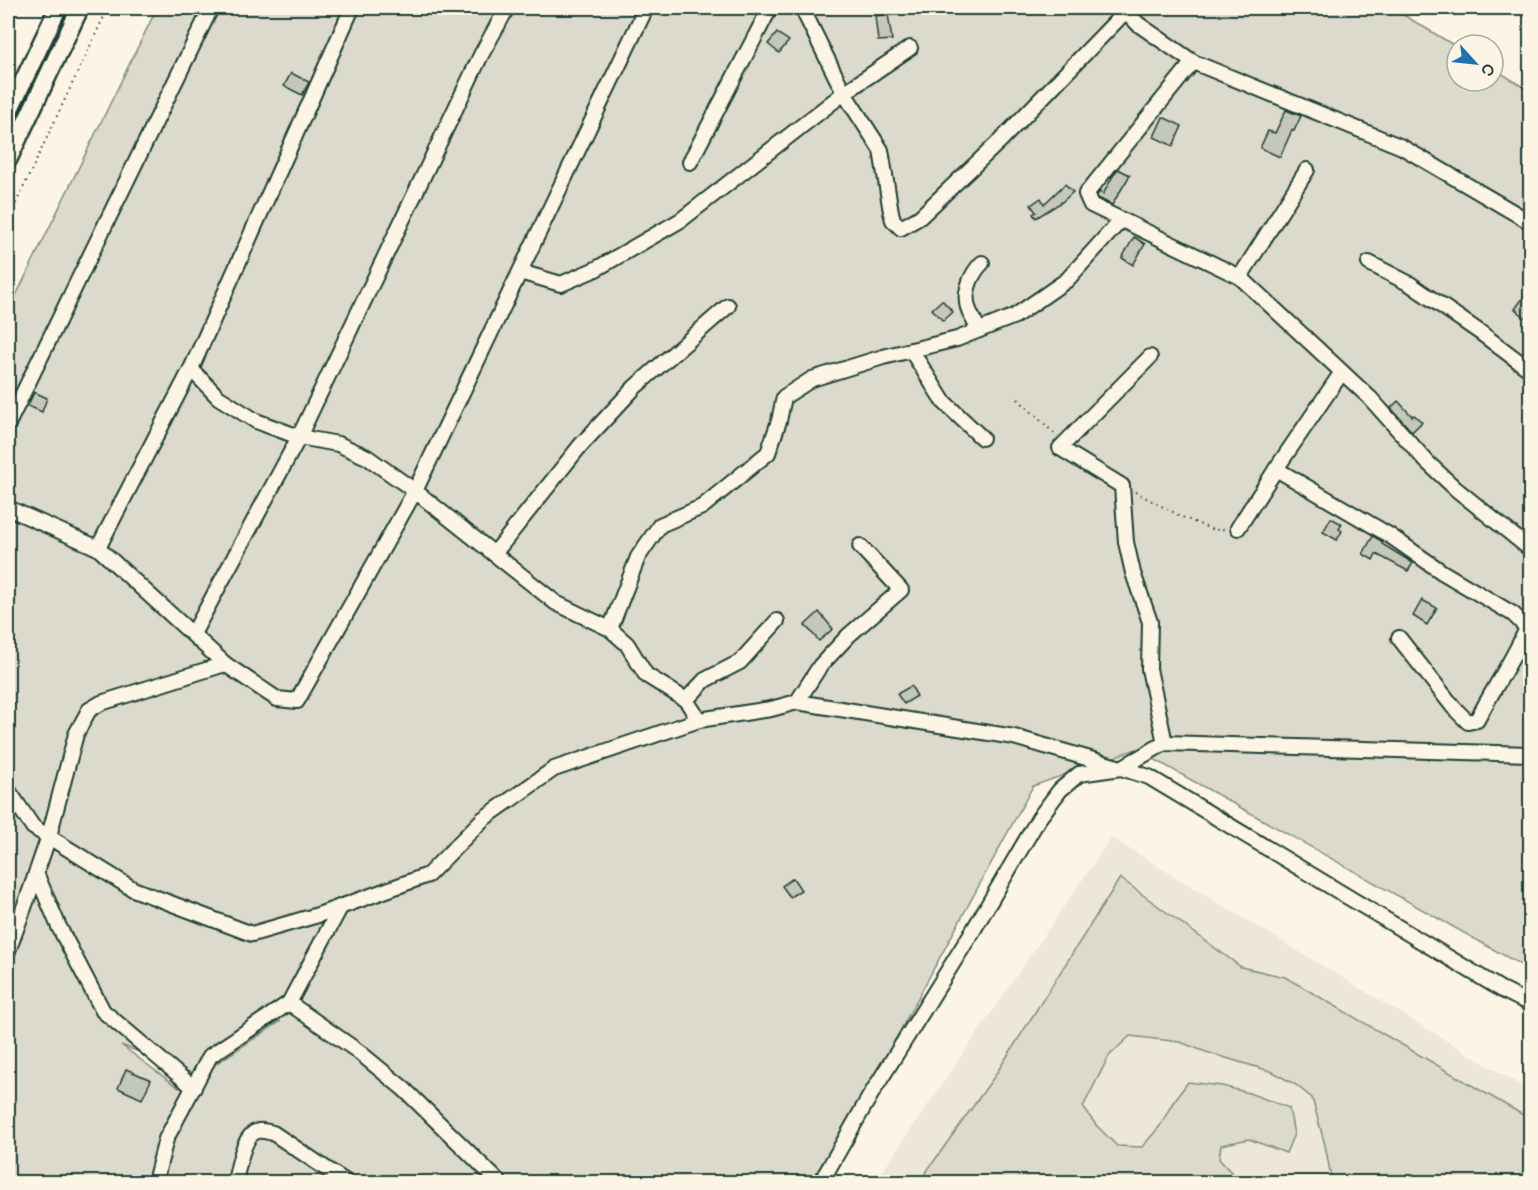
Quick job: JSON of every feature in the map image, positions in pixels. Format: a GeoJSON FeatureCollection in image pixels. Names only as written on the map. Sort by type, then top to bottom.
{"type":"FeatureCollection","features":[{"type":"Feature","properties":{"kind":"main road"},"geometry":{"type":"LineString","coordinates":[[8,113],[58,8]]}},
{"type":"Feature","properties":{"kind":"main road"},"geometry":{"type":"LineString","coordinates":[[8,160],[80,8]]}},
{"type":"Feature","properties":{"kind":"lane"},"geometry":{"type":"LineString","coordinates":[[8,424],[211,8]]}},
{"type":"Feature","properties":{"kind":"lane"},"geometry":{"type":"LineString","coordinates":[[98,548],[190,369],[352,8]]}},
{"type":"Feature","properties":{"kind":"lane"},"geometry":{"type":"LineString","coordinates":[[193,634],[299,437],[481,55],[507,8]]}},
{"type":"Feature","properties":{"kind":"lane"},"geometry":{"type":"LineString","coordinates":[[8,508],[98,548],[225,664],[277,699],[297,701],[415,491],[646,8]]}},
{"type":"Feature","properties":{"kind":"lane"},"geometry":{"type":"LineString","coordinates":[[690,162],[770,8]]}},
{"type":"Feature","properties":{"kind":"lane"},"geometry":{"type":"LineString","coordinates":[[802,8],[844,93],[881,150],[893,220],[901,228],[920,217],[1002,140],[1124,9],[1138,24],[1193,62],[1402,147],[1530,222]]}},
{"type":"Feature","properties":{"kind":"lane"},"geometry":{"type":"LineString","coordinates":[[520,272],[561,284],[596,269],[681,220],[844,93],[910,48]]}},
{"type":"Feature","properties":{"kind":"lane"},"geometry":{"type":"LineString","coordinates":[[1193,62],[1086,194],[1091,205],[1240,278],[1370,398],[1427,462],[1456,489],[1530,549]]}},
{"type":"Feature","properties":{"kind":"lane"},"geometry":{"type":"LineString","coordinates":[[1240,278],[1307,170]]}},
{"type":"Feature","properties":{"kind":"lane"},"geometry":{"type":"LineString","coordinates":[[610,629],[638,557],[660,525],[702,507],[768,453],[784,397],[812,380],[883,357],[957,339],[1015,316],[1067,280],[1120,220]]}},
{"type":"Feature","properties":{"kind":"lane"},"geometry":{"type":"LineString","coordinates":[[979,330],[967,304],[968,286],[982,263]]}},
{"type":"Feature","properties":{"kind":"lane"},"geometry":{"type":"LineString","coordinates":[[1369,263],[1410,284],[1530,370]]}},
{"type":"Feature","properties":{"kind":"lane"},"geometry":{"type":"LineString","coordinates":[[494,554],[580,446],[634,387],[728,306]]}},
{"type":"Feature","properties":{"kind":"lane"},"geometry":{"type":"LineString","coordinates":[[911,350],[943,401],[982,438]]}},
{"type":"Feature","properties":{"kind":"lane"},"geometry":{"type":"LineString","coordinates":[[1150,357],[1060,448],[1122,486],[1126,542],[1150,622],[1149,669],[1165,742]]}},
{"type":"Feature","properties":{"kind":"lane"},"geometry":{"type":"LineString","coordinates":[[190,369],[218,397],[256,421],[299,437],[338,444],[367,457],[415,491],[556,603],[610,629],[627,644],[646,675],[686,700],[699,720]]}},
{"type":"Feature","properties":{"kind":"lane"},"geometry":{"type":"LineString","coordinates":[[1238,528],[1342,372]]}},
{"type":"Feature","properties":{"kind":"lane"},"geometry":{"type":"LineString","coordinates":[[1276,469],[1389,535],[1442,572],[1513,614],[1527,628],[1516,653],[1477,720],[1468,722],[1454,708],[1399,638]]}},
{"type":"Feature","properties":{"kind":"lane"},"geometry":{"type":"LineString","coordinates":[[797,702],[820,666],[849,634],[901,590],[860,546]]}},
{"type":"Feature","properties":{"kind":"lane"},"geometry":{"type":"LineString","coordinates":[[686,700],[705,680],[740,662],[777,621]]}},
{"type":"Feature","properties":{"kind":"lane"},"geometry":{"type":"LineString","coordinates":[[8,951],[49,836],[76,734],[89,710],[101,703],[225,664]]}},
{"type":"Feature","properties":{"kind":"lane"},"geometry":{"type":"LineString","coordinates":[[8,790],[33,827],[133,889],[252,934],[318,915],[428,875],[483,819],[554,769],[699,720],[771,709],[797,702],[1014,737],[1149,777],[1494,985],[1530,1004]]}},
{"type":"Feature","properties":{"kind":"lane"},"geometry":{"type":"LineString","coordinates":[[821,1182],[870,1096],[1040,818],[1060,790],[1079,774],[1121,768],[1165,742],[1530,754]]}},
{"type":"Feature","properties":{"kind":"lane"},"geometry":{"type":"LineString","coordinates":[[36,873],[59,927],[103,1011],[194,1088]]}},
{"type":"Feature","properties":{"kind":"lane"},"geometry":{"type":"LineString","coordinates":[[155,1182],[166,1139],[210,1056],[289,1003],[341,906]]}},
{"type":"Feature","properties":{"kind":"lane"},"geometry":{"type":"LineString","coordinates":[[289,1003],[359,1052],[404,1089],[499,1182]]}},
{"type":"Feature","properties":{"kind":"lane"},"geometry":{"type":"LineString","coordinates":[[235,1182],[243,1148],[252,1134],[260,1130],[273,1133],[346,1182]]}},
{"type":"Feature","properties":{"kind":"path"},"geometry":{"type":"LineString","coordinates":[[8,220],[108,8]]}},
{"type":"Feature","properties":{"kind":"path"},"geometry":{"type":"LineString","coordinates":[[1018,399],[1065,443]]}},
{"type":"Feature","properties":{"kind":"path"},"geometry":{"type":"LineString","coordinates":[[1122,486],[1213,530],[1238,528]]}},
{"type":"Feature","properties":{"kind":"shaded area"},"geometry":{"type":"Polygon","coordinates":[[[157,8],[1392,8],[1445,40],[1445,93],[1505,93],[1505,75],[1530,91],[1530,970],[1136,749],[1033,786],[818,1182],[8,1182],[8,312],[157,8]],[[281,1021],[192,1073],[121,1045],[179,1088],[281,1021]]]}},
{"type":"Feature","properties":{"kind":"shaded area"},"geometry":{"type":"Polygon","coordinates":[[[1111,838],[1530,1091],[1530,1182],[875,1182],[1111,838]]]}},
{"type":"Feature","properties":{"kind":"shaded area"},"geometry":{"type":"Polygon","coordinates":[[[1120,878],[1241,967],[1285,977],[1530,1119],[1530,1182],[1332,1182],[1312,1098],[1296,1085],[1273,1072],[1180,1042],[1130,1036],[1109,1056],[1083,1107],[1096,1125],[1117,1146],[1142,1147],[1160,1126],[1188,1082],[1222,1086],[1289,1108],[1294,1134],[1286,1153],[1249,1139],[1221,1145],[1219,1159],[1240,1182],[919,1182],[994,1077],[1120,878]]]}},
{"type":"Feature","properties":{"kind":"building"},"geometry":{"type":"Polygon","coordinates":[[[888,14],[892,40],[878,41],[875,16],[888,14]]]}},
{"type":"Feature","properties":{"kind":"building"},"geometry":{"type":"Polygon","coordinates":[[[777,33],[789,41],[779,53],[768,44],[777,33]]]}},
{"type":"Feature","properties":{"kind":"building"},"geometry":{"type":"Polygon","coordinates":[[[291,73],[309,82],[302,95],[284,86],[291,73]]]}},
{"type":"Feature","properties":{"kind":"building"},"geometry":{"type":"Polygon","coordinates":[[[1286,110],[1301,116],[1280,157],[1260,148],[1268,131],[1275,133],[1286,110]]]}},
{"type":"Feature","properties":{"kind":"building"},"geometry":{"type":"Polygon","coordinates":[[[1163,117],[1182,126],[1173,146],[1154,137],[1163,117]]]}},
{"type":"Feature","properties":{"kind":"building"},"geometry":{"type":"Polygon","coordinates":[[[1118,169],[1130,175],[1112,205],[1097,196],[1099,192],[1103,194],[1118,169]]]}},
{"type":"Feature","properties":{"kind":"building"},"geometry":{"type":"Polygon","coordinates":[[[1065,184],[1073,192],[1062,202],[1036,218],[1033,214],[1036,212],[1031,205],[1041,198],[1044,204],[1065,184]]]}},
{"type":"Feature","properties":{"kind":"building"},"geometry":{"type":"Polygon","coordinates":[[[1134,237],[1145,244],[1133,265],[1122,258],[1134,237]]]}},
{"type":"Feature","properties":{"kind":"building"},"geometry":{"type":"Polygon","coordinates":[[[1530,288],[1530,321],[1515,309],[1530,288]]]}},
{"type":"Feature","properties":{"kind":"building"},"geometry":{"type":"Polygon","coordinates":[[[942,300],[953,312],[943,321],[932,309],[942,300]]]}},
{"type":"Feature","properties":{"kind":"building"},"geometry":{"type":"Polygon","coordinates":[[[34,392],[47,398],[42,412],[28,406],[34,392]]]}},
{"type":"Feature","properties":{"kind":"building"},"geometry":{"type":"Polygon","coordinates":[[[1398,401],[1412,416],[1414,415],[1422,422],[1412,432],[1391,408],[1398,401]]]}},
{"type":"Feature","properties":{"kind":"building"},"geometry":{"type":"Polygon","coordinates":[[[1331,518],[1342,524],[1339,529],[1342,531],[1337,540],[1323,532],[1331,518]]]}},
{"type":"Feature","properties":{"kind":"building"},"geometry":{"type":"Polygon","coordinates":[[[1373,536],[1413,563],[1408,571],[1376,554],[1373,560],[1363,554],[1373,536]]]}},
{"type":"Feature","properties":{"kind":"building"},"geometry":{"type":"Polygon","coordinates":[[[1422,600],[1437,608],[1427,625],[1413,616],[1422,600]]]}},
{"type":"Feature","properties":{"kind":"building"},"geometry":{"type":"Polygon","coordinates":[[[819,612],[833,629],[819,641],[805,625],[819,612]]]}},
{"type":"Feature","properties":{"kind":"building"},"geometry":{"type":"Polygon","coordinates":[[[911,686],[917,696],[904,704],[897,694],[911,686]]]}},
{"type":"Feature","properties":{"kind":"building"},"geometry":{"type":"Polygon","coordinates":[[[793,878],[801,890],[790,897],[782,886],[793,878]]]}},
{"type":"Feature","properties":{"kind":"building"},"geometry":{"type":"Polygon","coordinates":[[[126,1069],[151,1080],[142,1099],[118,1088],[126,1069]]]}}]}
